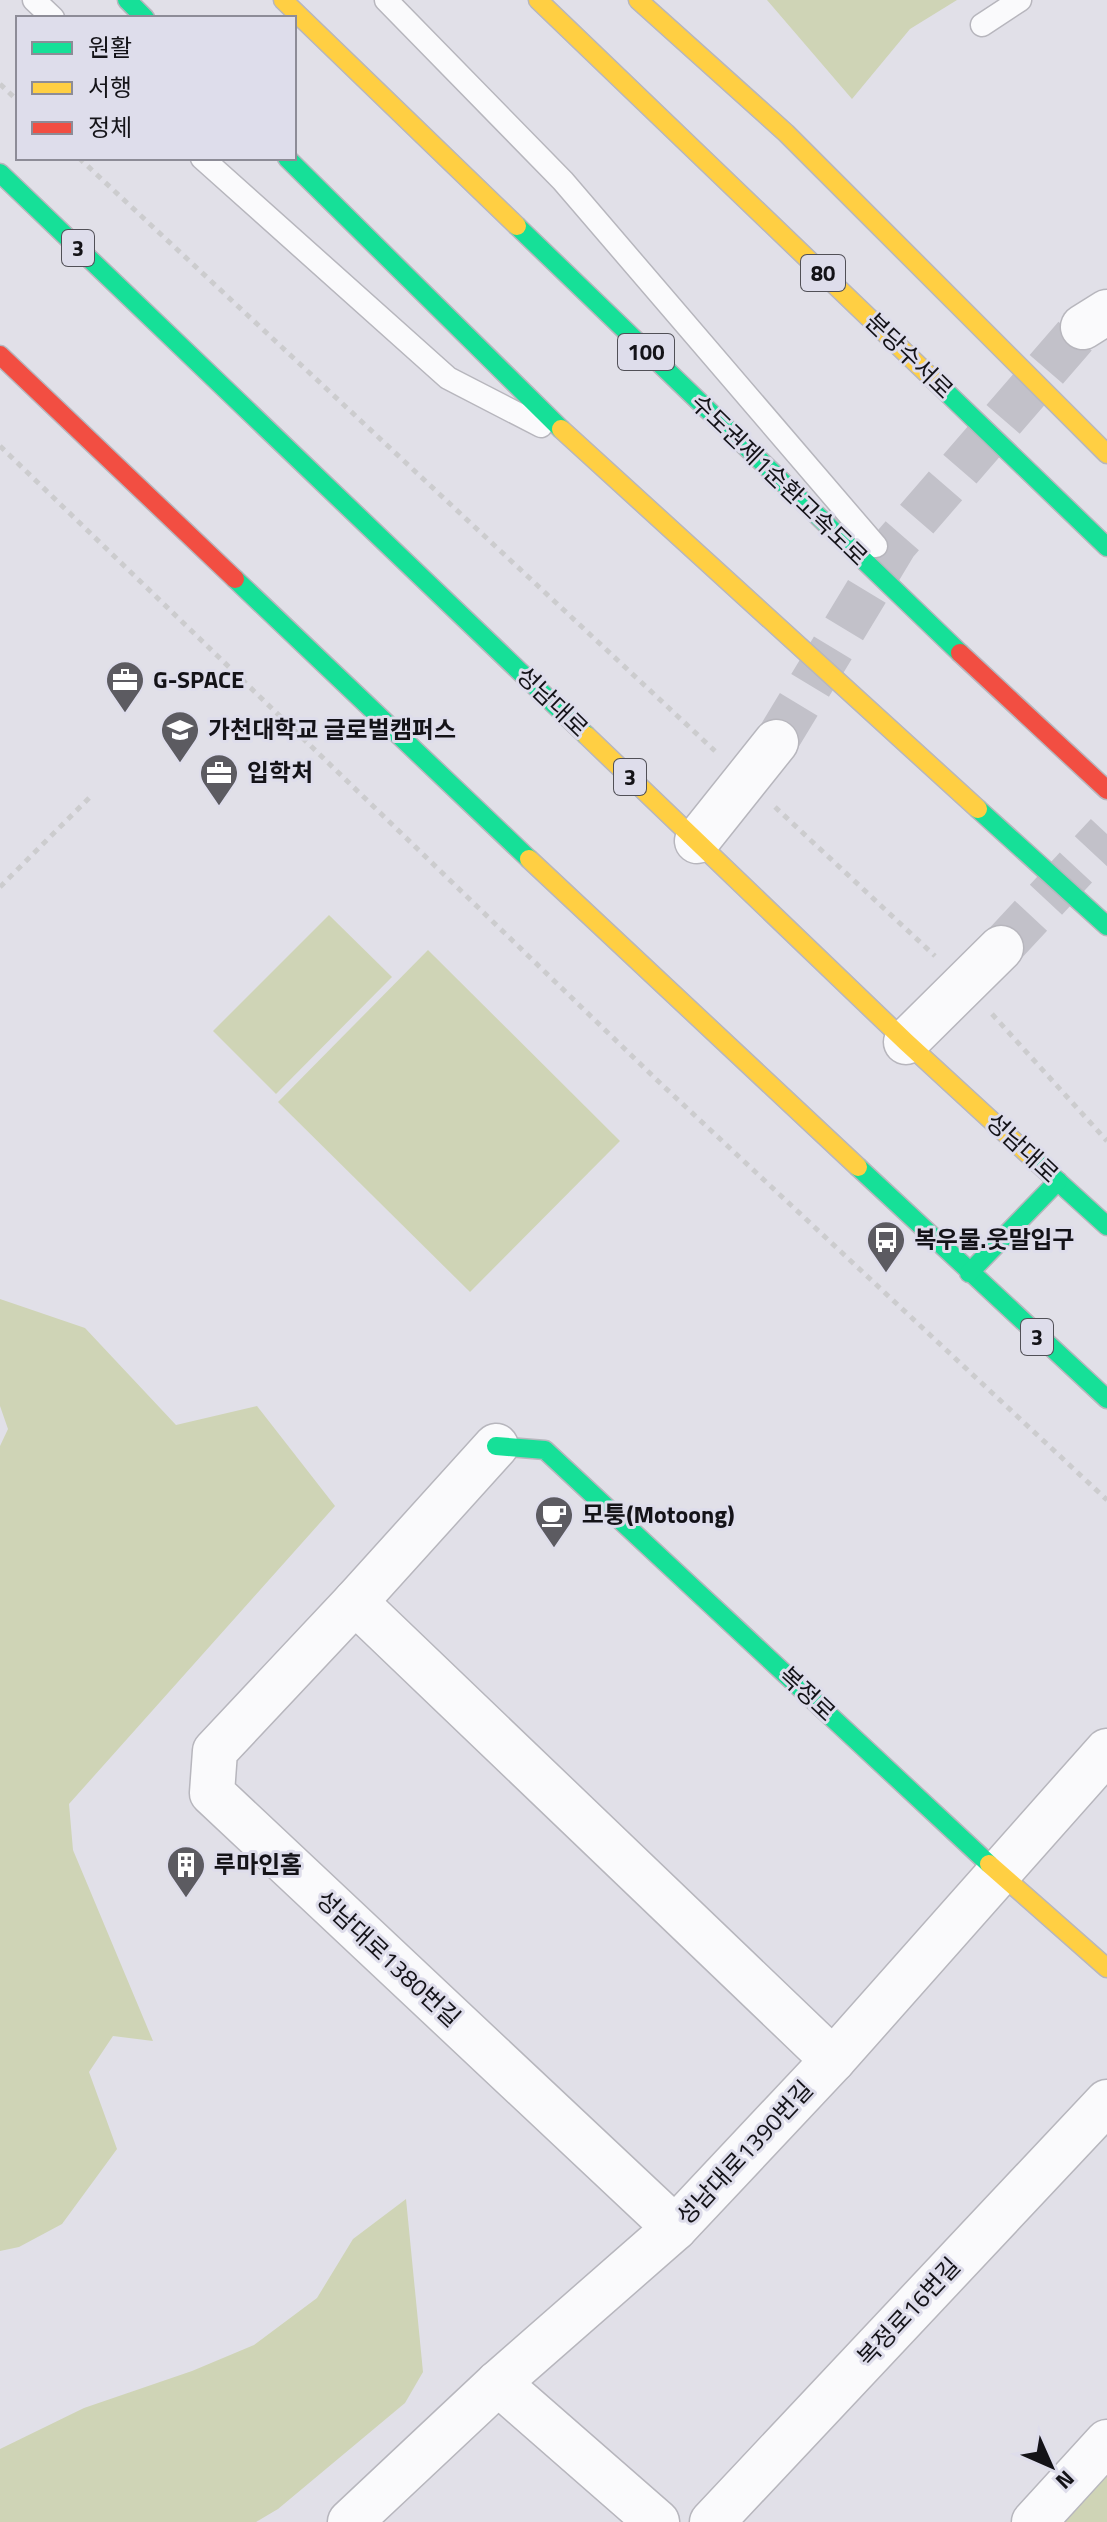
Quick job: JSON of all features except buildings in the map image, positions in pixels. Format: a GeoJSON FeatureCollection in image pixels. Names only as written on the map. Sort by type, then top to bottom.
{"type":"FeatureCollection","features":[{"type":"Feature","properties":{"kind":"main road"},"geometry":{"type":"LineString","coordinates":[[127,0],[143,16]]}},
{"type":"Feature","properties":{"kind":"main road","name":"수도권제1순환고속도로"},"geometry":{"type":"LineString","coordinates":[[283,0],[1010,702],[1107,790]]}},
{"type":"Feature","properties":{"kind":"main road","name":"분당수서로"},"geometry":{"type":"LineString","coordinates":[[538,0],[1107,547]]}},
{"type":"Feature","properties":{"kind":"main road"},"geometry":{"type":"LineString","coordinates":[[638,0],[786,133],[1107,454]]}},
{"type":"Feature","properties":{"kind":"main road"},"geometry":{"type":"LineString","coordinates":[[289,160],[580,447],[1107,926]]}},
{"type":"Feature","properties":{"kind":"main road","name":"성남대로"},"geometry":{"type":"LineString","coordinates":[[0,173],[906,1042],[1107,1226]]}},
{"type":"Feature","properties":{"kind":"main road","name":"3"},"geometry":{"type":"LineString","coordinates":[[0,355],[645,969],[1107,1398]]}},
{"type":"Feature","properties":{"kind":"main road"},"geometry":{"type":"LineString","coordinates":[[969,1273],[1058,1181]]}},
{"type":"Feature","properties":{"kind":"main road","name":"복정로"},"geometry":{"type":"LineString","coordinates":[[496,1446],[545,1450],[998,1872],[1107,1968]]}},
{"type":"Feature","properties":{"kind":"street"},"geometry":{"type":"LineString","coordinates":[[697,841],[776,742]]}},
{"type":"Feature","properties":{"kind":"street"},"geometry":{"type":"LineString","coordinates":[[906,1042],[1001,948]]}},
{"type":"Feature","properties":{"kind":"street","name":"성남대로1380번길"},"geometry":{"type":"LineString","coordinates":[[496,1446],[215,1751],[212,1793],[675,2228]]}},
{"type":"Feature","properties":{"kind":"street"},"geometry":{"type":"LineString","coordinates":[[355,1602],[833,2060]]}},
{"type":"Feature","properties":{"kind":"street","name":"성남대로1390번길"},"geometry":{"type":"LineString","coordinates":[[350,2522],[498,2383],[675,2228],[833,2060],[1107,1751]]}},
{"type":"Feature","properties":{"kind":"street","name":"복정로16번길"},"geometry":{"type":"LineString","coordinates":[[712,2522],[1107,2102]]}},
{"type":"Feature","properties":{"kind":"street"},"geometry":{"type":"LineString","coordinates":[[498,2383],[657,2522]]}},
{"type":"Feature","properties":{"kind":"street"},"geometry":{"type":"LineString","coordinates":[[1034,2522],[1107,2442]]}},
{"type":"Feature","properties":{"kind":"lane"},"geometry":{"type":"LineString","coordinates":[[34,0],[51,16]]}},
{"type":"Feature","properties":{"kind":"lane"},"geometry":{"type":"LineString","coordinates":[[386,0],[563,181],[1010,702]]}},
{"type":"Feature","properties":{"kind":"lane"},"geometry":{"type":"LineString","coordinates":[[982,25],[1020,0]]}},
{"type":"Feature","properties":{"kind":"lane"},"geometry":{"type":"LineString","coordinates":[[204,160],[448,378],[580,447]]}},
{"type":"Feature","properties":{"kind":"path"},"geometry":{"type":"LineString","coordinates":[[0,84],[16,99]]}},
{"type":"Feature","properties":{"kind":"path"},"geometry":{"type":"LineString","coordinates":[[81,160],[965,984],[1107,1141]]}},
{"type":"Feature","properties":{"kind":"path"},"geometry":{"type":"LineString","coordinates":[[0,446],[659,1082],[1107,1500]]}},
{"type":"Feature","properties":{"kind":"path"},"geometry":{"type":"LineString","coordinates":[[0,887],[93,794]]}},
{"type":"Feature","properties":{"kind":"green space"},"geometry":{"type":"Polygon","coordinates":[[[767,0],[957,0],[910,29],[852,99],[767,0]]]}},
{"type":"Feature","properties":{"kind":"green space"},"geometry":{"type":"Polygon","coordinates":[[[329,915],[392,977],[276,1094],[213,1031],[329,915]]]}},
{"type":"Feature","properties":{"kind":"green space"},"geometry":{"type":"Polygon","coordinates":[[[428,950],[620,1141],[470,1292],[278,1102],[428,950]]]}},
{"type":"Feature","properties":{"kind":"green space"},"geometry":{"type":"Polygon","coordinates":[[[0,1299],[85,1328],[176,1425],[257,1406],[335,1506],[69,1804],[73,1850],[153,2041],[113,2036],[89,2072],[117,2149],[62,2224],[19,2247],[0,2251],[0,1446],[8,1429],[0,1406],[0,1299]]]}},
{"type":"Feature","properties":{"kind":"green space"},"geometry":{"type":"Polygon","coordinates":[[[406,2199],[423,2372],[405,2403],[278,2509],[256,2522],[0,2522],[0,2449],[84,2408],[192,2371],[254,2345],[317,2298],[353,2239],[406,2199]]]}},
{"type":"Feature","properties":{"kind":"green space"},"geometry":{"type":"Polygon","coordinates":[[[1107,2467],[1107,2522],[1054,2522],[1107,2467]]]}},
{"type":"Feature","properties":{"kind":"tunnel"},"geometry":{"type":"LineString","coordinates":[[776,742],[896,543],[1083,327]]}},
{"type":"Feature","properties":{"kind":"tunnel"},"geometry":{"type":"LineString","coordinates":[[1001,948],[1107,834]]}},
{"type":"Feature","properties":{"kind":"traffic: fast"},"geometry":{"type":"LineString","coordinates":[[127,0],[143,16]]}},
{"type":"Feature","properties":{"kind":"traffic: fast"},"geometry":{"type":"LineString","coordinates":[[289,160],[561,429]]}},
{"type":"Feature","properties":{"kind":"traffic: fast"},"geometry":{"type":"LineString","coordinates":[[0,173],[586,735]]}},
{"type":"Feature","properties":{"kind":"traffic: fast"},"geometry":{"type":"LineString","coordinates":[[517,226],[960,653]]}},
{"type":"Feature","properties":{"kind":"traffic: fast"},"geometry":{"type":"LineString","coordinates":[[938,384],[1107,547]]}},
{"type":"Feature","properties":{"kind":"traffic: fast"},"geometry":{"type":"LineString","coordinates":[[235,579],[529,859]]}},
{"type":"Feature","properties":{"kind":"traffic: fast"},"geometry":{"type":"LineString","coordinates":[[978,809],[1107,926]]}},
{"type":"Feature","properties":{"kind":"traffic: fast"},"geometry":{"type":"LineString","coordinates":[[1030,1156],[1107,1226]]}},
{"type":"Feature","properties":{"kind":"traffic: fast"},"geometry":{"type":"LineString","coordinates":[[858,1167],[1107,1399]]}},
{"type":"Feature","properties":{"kind":"traffic: fast"},"geometry":{"type":"LineString","coordinates":[[969,1273],[1058,1181]]}},
{"type":"Feature","properties":{"kind":"traffic: fast"},"geometry":{"type":"LineString","coordinates":[[496,1446],[545,1450],[989,1864]]}},
{"type":"Feature","properties":{"kind":"traffic: slow"},"geometry":{"type":"LineString","coordinates":[[283,0],[517,226]]}},
{"type":"Feature","properties":{"kind":"traffic: slow"},"geometry":{"type":"LineString","coordinates":[[538,0],[938,384]]}},
{"type":"Feature","properties":{"kind":"traffic: slow"},"geometry":{"type":"LineString","coordinates":[[638,0],[786,133],[1107,454]]}},
{"type":"Feature","properties":{"kind":"traffic: slow"},"geometry":{"type":"LineString","coordinates":[[561,429],[978,809]]}},
{"type":"Feature","properties":{"kind":"traffic: slow"},"geometry":{"type":"LineString","coordinates":[[586,735],[906,1042],[1030,1156]]}},
{"type":"Feature","properties":{"kind":"traffic: slow"},"geometry":{"type":"LineString","coordinates":[[529,859],[858,1167]]}},
{"type":"Feature","properties":{"kind":"traffic: slow"},"geometry":{"type":"LineString","coordinates":[[989,1864],[1107,1968]]}},
{"type":"Feature","properties":{"kind":"traffic: jam"},"geometry":{"type":"LineString","coordinates":[[0,355],[235,579]]}},
{"type":"Feature","properties":{"kind":"traffic: jam"},"geometry":{"type":"LineString","coordinates":[[960,653],[1107,790]]}},
{"type":"Feature","properties":{"kind":"place","name":"G-SPACE"},"geometry":{"type":"Point","coordinates":[125,714]}},
{"type":"Feature","properties":{"kind":"place","name":"가천대학교 글로벌캠퍼스"},"geometry":{"type":"Point","coordinates":[180,764]}},
{"type":"Feature","properties":{"kind":"place","name":"입학처"},"geometry":{"type":"Point","coordinates":[219,807]}},
{"type":"Feature","properties":{"kind":"place","name":"복우물.웃말입구"},"geometry":{"type":"Point","coordinates":[886,1274]}},
{"type":"Feature","properties":{"kind":"place","name":"모퉁(Motoong)"},"geometry":{"type":"Point","coordinates":[554,1549]}},
{"type":"Feature","properties":{"kind":"place","name":"루마인홈"},"geometry":{"type":"Point","coordinates":[186,1899]}}]}
